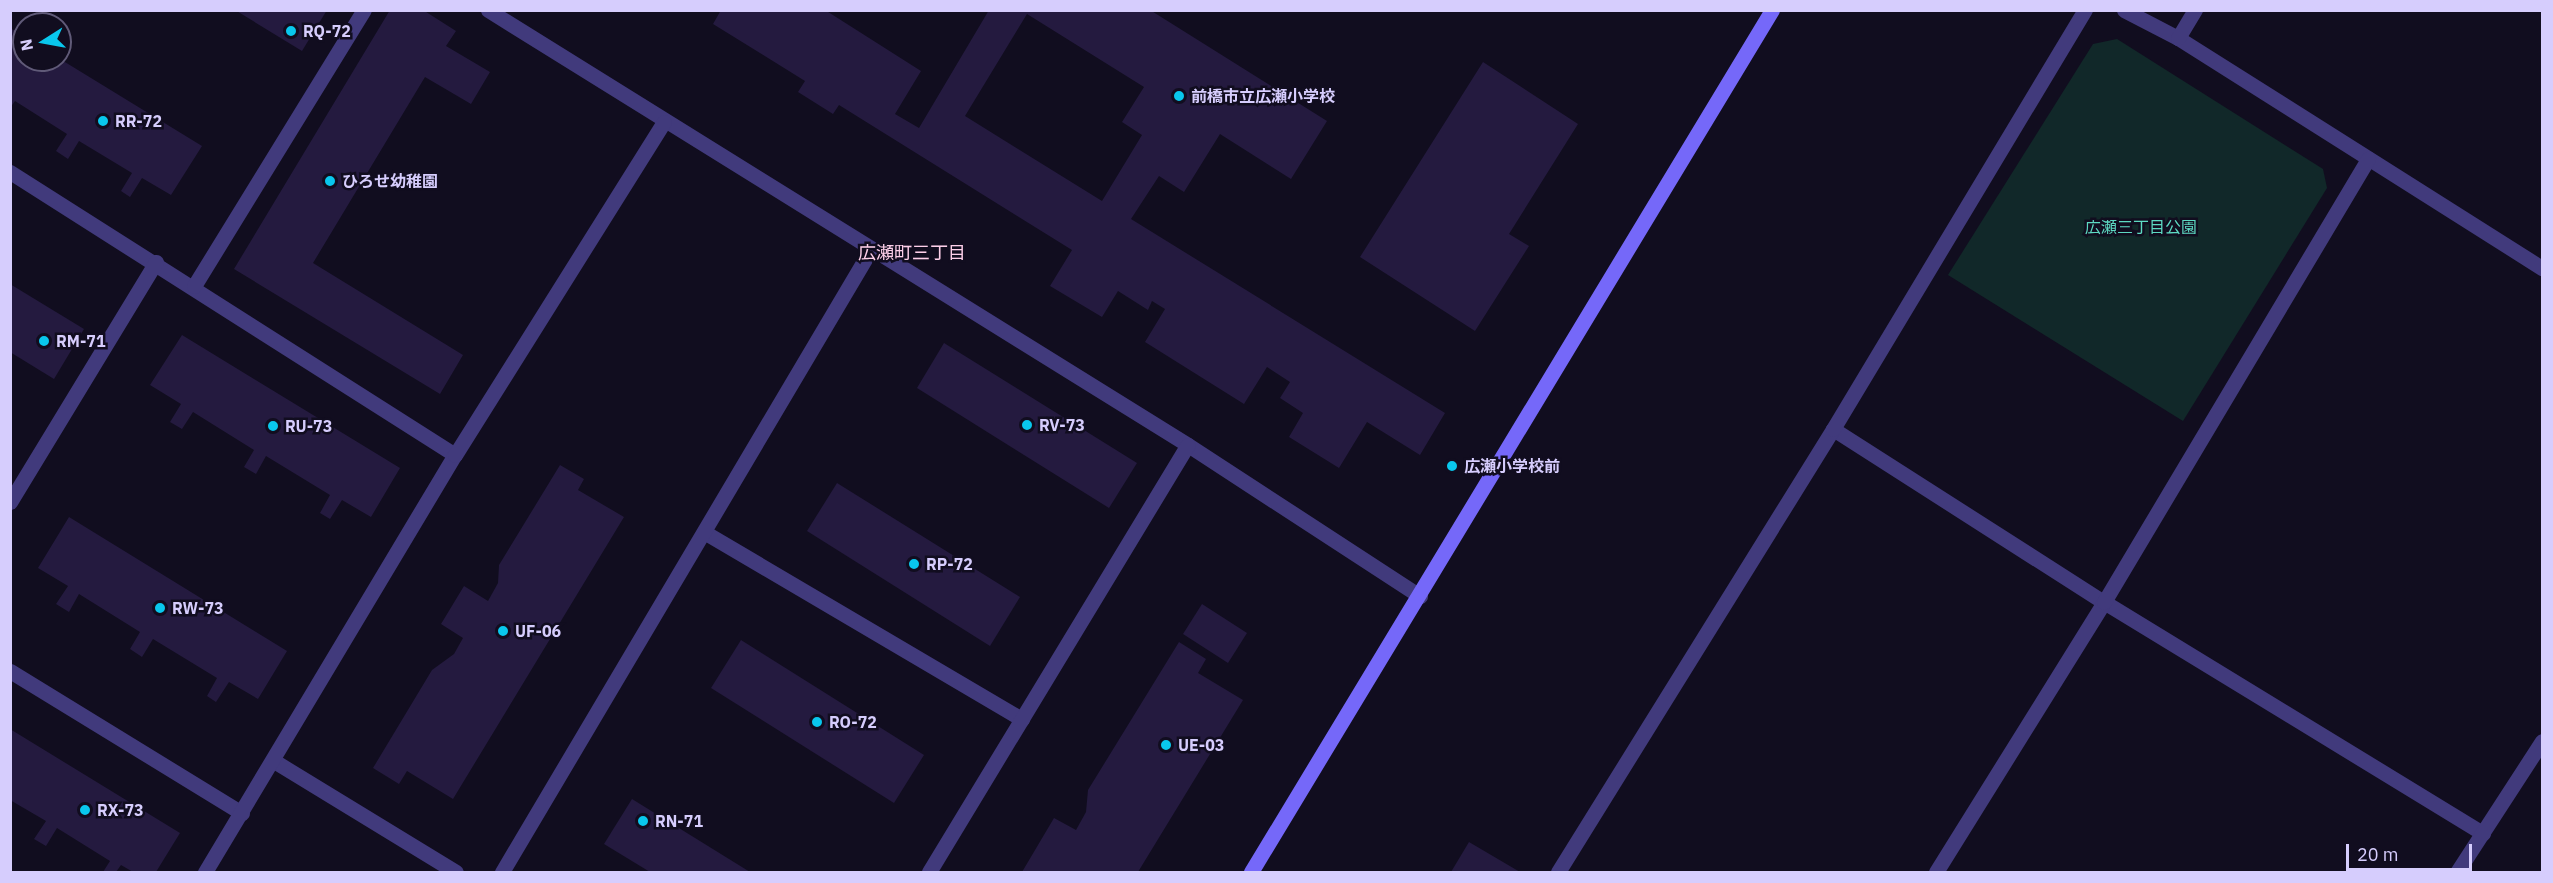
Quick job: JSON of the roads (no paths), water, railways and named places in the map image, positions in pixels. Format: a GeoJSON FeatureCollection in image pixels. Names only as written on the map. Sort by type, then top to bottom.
{"type":"FeatureCollection","features":[{"type":"Feature","properties":{"kind":"street"},"geometry":{"type":"LineString","coordinates":[[194,286],[364,10]]}},
{"type":"Feature","properties":{"kind":"street"},"geometry":{"type":"LineString","coordinates":[[488,10],[664,122],[1188,445],[1420,596]]}},
{"type":"Feature","properties":{"kind":"street"},"geometry":{"type":"LineString","coordinates":[[1251,873],[1772,10]]}},
{"type":"Feature","properties":{"kind":"street"},"geometry":{"type":"LineString","coordinates":[[1558,873],[1833,429],[2085,10]]}},
{"type":"Feature","properties":{"kind":"street"},"geometry":{"type":"LineString","coordinates":[[2124,10],[2178,38],[2542,268]]}},
{"type":"Feature","properties":{"kind":"street"},"geometry":{"type":"LineString","coordinates":[[2178,38],[2195,10]]}},
{"type":"Feature","properties":{"kind":"street"},"geometry":{"type":"LineString","coordinates":[[206,873],[455,455],[664,122]]}},
{"type":"Feature","properties":{"kind":"street"},"geometry":{"type":"LineString","coordinates":[[1936,873],[2104,602],[2368,159]]}},
{"type":"Feature","properties":{"kind":"street"},"geometry":{"type":"LineString","coordinates":[[10,172],[194,286],[455,455]]}},
{"type":"Feature","properties":{"kind":"street"},"geometry":{"type":"LineString","coordinates":[[502,873],[871,249]]}},
{"type":"Feature","properties":{"kind":"street"},"geometry":{"type":"LineString","coordinates":[[10,502],[156,262]]}},
{"type":"Feature","properties":{"kind":"street"},"geometry":{"type":"LineString","coordinates":[[1833,429],[2104,602],[2483,833]]}},
{"type":"Feature","properties":{"kind":"street"},"geometry":{"type":"LineString","coordinates":[[929,873],[1188,445]]}},
{"type":"Feature","properties":{"kind":"street"},"geometry":{"type":"LineString","coordinates":[[704,532],[1022,719]]}},
{"type":"Feature","properties":{"kind":"street"},"geometry":{"type":"LineString","coordinates":[[10,671],[242,813]]}},
{"type":"Feature","properties":{"kind":"street"},"geometry":{"type":"LineString","coordinates":[[2457,873],[2542,741]]}},
{"type":"Feature","properties":{"kind":"street"},"geometry":{"type":"LineString","coordinates":[[274,761],[456,873]]}},
{"type":"Feature","properties":{"kind":"place","name":"RQ-72"},"geometry":{"type":"Point","coordinates":[291,31]}},
{"type":"Feature","properties":{"kind":"place","name":"前橋市立広瀬小学校"},"geometry":{"type":"Point","coordinates":[1179,96]}},
{"type":"Feature","properties":{"kind":"place","name":"RR-72"},"geometry":{"type":"Point","coordinates":[103,121]}},
{"type":"Feature","properties":{"kind":"place","name":"ひろせ幼稚園"},"geometry":{"type":"Point","coordinates":[330,181]}},
{"type":"Feature","properties":{"kind":"place","name":"RM-71"},"geometry":{"type":"Point","coordinates":[44,341]}},
{"type":"Feature","properties":{"kind":"place","name":"RV-73"},"geometry":{"type":"Point","coordinates":[1027,425]}},
{"type":"Feature","properties":{"kind":"place","name":"RU-73"},"geometry":{"type":"Point","coordinates":[273,426]}},
{"type":"Feature","properties":{"kind":"place","name":"広瀬小学校前"},"geometry":{"type":"Point","coordinates":[1452,466]}},
{"type":"Feature","properties":{"kind":"place","name":"RP-72"},"geometry":{"type":"Point","coordinates":[914,564]}},
{"type":"Feature","properties":{"kind":"place","name":"RW-73"},"geometry":{"type":"Point","coordinates":[160,608]}},
{"type":"Feature","properties":{"kind":"place","name":"UF-06"},"geometry":{"type":"Point","coordinates":[503,631]}},
{"type":"Feature","properties":{"kind":"place","name":"RO-72"},"geometry":{"type":"Point","coordinates":[817,722]}},
{"type":"Feature","properties":{"kind":"place","name":"UE-03"},"geometry":{"type":"Point","coordinates":[1166,745]}},
{"type":"Feature","properties":{"kind":"place","name":"RX-73"},"geometry":{"type":"Point","coordinates":[85,810]}},
{"type":"Feature","properties":{"kind":"place","name":"RN-71"},"geometry":{"type":"Point","coordinates":[643,821]}},
{"type":"Feature","properties":{"kind":"district","name":"広瀬町三丁目"},"geometry":{"type":"Point","coordinates":[912,253]}},
{"type":"Feature","properties":{"kind":"park label","name":"広瀬三丁目公園"},"geometry":{"type":"Point","coordinates":[2141,227]}}]}
